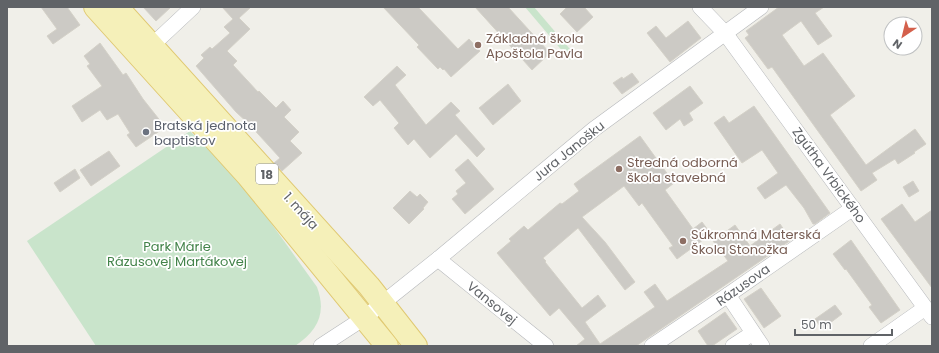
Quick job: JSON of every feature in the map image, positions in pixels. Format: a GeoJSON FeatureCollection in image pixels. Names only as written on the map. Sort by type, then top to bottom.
{"type":"FeatureCollection","features":[{"type":"Feature","properties":{"kind":"main road","name":"1. mája"},"geometry":{"type":"LineString","coordinates":[[95,7],[146,51],[382,303],[416,346]]}},
{"type":"Feature","properties":{"kind":"main road","name":"1. mája"},"geometry":{"type":"LineString","coordinates":[[117,7],[146,51],[387,346]]}},
{"type":"Feature","properties":{"kind":"street"},"geometry":{"type":"LineString","coordinates":[[146,51],[193,7]]}},
{"type":"Feature","properties":{"kind":"street","name":"Zgútha Vrbického"},"geometry":{"type":"LineString","coordinates":[[700,7],[725,33],[929,312]]}},
{"type":"Feature","properties":{"kind":"street","name":"Jura Janošku"},"geometry":{"type":"LineString","coordinates":[[321,346],[364,318],[438,260],[594,129],[761,7]]}},
{"type":"Feature","properties":{"kind":"street","name":"Rázusova"},"geometry":{"type":"LineString","coordinates":[[652,346],[852,208]]}},
{"type":"Feature","properties":{"kind":"street","name":"Vansovej"},"geometry":{"type":"LineString","coordinates":[[438,260],[546,346]]}},
{"type":"Feature","properties":{"kind":"street"},"geometry":{"type":"LineString","coordinates":[[728,295],[762,346]]}},
{"type":"Feature","properties":{"kind":"street"},"geometry":{"type":"LineString","coordinates":[[871,346],[929,312]]}},
{"type":"Feature","properties":{"kind":"street"},"geometry":{"type":"LineString","coordinates":[[733,346],[753,333]]}},
{"type":"Feature","properties":{"kind":"green space"},"geometry":{"type":"Polygon","coordinates":[[[525,7],[534,7],[575,55],[570,60],[525,7]]]}},
{"type":"Feature","properties":{"kind":"green space","name":"Park Márie Rázusovej Martákovej"},"geometry":{"type":"Polygon","coordinates":[[[190,131],[243,184],[317,287],[321,306],[318,321],[309,334],[295,346],[96,346],[27,241],[190,131]]]}},
{"type":"Feature","properties":{"kind":"building"},"geometry":{"type":"Polygon","coordinates":[[[41,7],[67,7],[80,25],[53,44],[47,36],[57,29],[41,7]]]}},
{"type":"Feature","properties":{"kind":"building"},"geometry":{"type":"Polygon","coordinates":[[[143,7],[171,7],[156,21],[143,7]]]}},
{"type":"Feature","properties":{"kind":"building"},"geometry":{"type":"Polygon","coordinates":[[[222,7],[251,7],[239,18],[250,29],[227,51],[237,61],[233,65],[258,92],[259,91],[276,108],[283,101],[291,110],[284,117],[299,132],[290,141],[302,153],[282,171],[274,163],[280,158],[236,112],[196,66],[204,58],[201,55],[210,47],[212,49],[230,33],[224,27],[233,19],[222,7]]]}},
{"type":"Feature","properties":{"kind":"building"},"geometry":{"type":"Polygon","coordinates":[[[383,7],[418,7],[458,49],[469,39],[480,51],[451,77],[444,69],[443,70],[440,67],[438,69],[417,47],[419,45],[383,7]]]}},
{"type":"Feature","properties":{"kind":"building"},"geometry":{"type":"Polygon","coordinates":[[[475,7],[508,7],[550,53],[532,70],[475,7]]]}},
{"type":"Feature","properties":{"kind":"building"},"geometry":{"type":"Polygon","coordinates":[[[567,7],[584,7],[593,17],[577,32],[560,14],[567,7]]]}},
{"type":"Feature","properties":{"kind":"building"},"geometry":{"type":"Polygon","coordinates":[[[779,7],[824,7],[815,13],[832,36],[818,45],[801,21],[782,35],[804,66],[823,53],[855,96],[830,115],[866,165],[915,129],[926,144],[898,164],[895,159],[872,173],[877,180],[861,191],[772,67],[768,69],[745,38],[749,35],[746,31],[779,7]]]}},
{"type":"Feature","properties":{"kind":"building"},"geometry":{"type":"Polygon","coordinates":[[[688,21],[701,38],[670,62],[647,33],[656,26],[666,38],[688,21]]]}},
{"type":"Feature","properties":{"kind":"building"},"geometry":{"type":"Polygon","coordinates":[[[100,43],[123,75],[126,73],[164,128],[136,147],[127,135],[130,133],[118,114],[107,120],[100,110],[82,122],[72,106],[102,86],[87,66],[90,64],[84,56],[100,43]]]}},
{"type":"Feature","properties":{"kind":"building"},"geometry":{"type":"Polygon","coordinates":[[[397,66],[406,75],[395,85],[426,125],[451,102],[460,111],[455,115],[485,149],[477,157],[456,134],[430,158],[414,139],[408,145],[394,128],[399,123],[380,100],[373,106],[364,97],[397,66]]]}},
{"type":"Feature","properties":{"kind":"building"},"geometry":{"type":"Polygon","coordinates":[[[632,73],[639,82],[622,94],[613,83],[632,73]]]}},
{"type":"Feature","properties":{"kind":"building"},"geometry":{"type":"Polygon","coordinates":[[[508,84],[521,101],[493,125],[479,108],[508,84]]]}},
{"type":"Feature","properties":{"kind":"building"},"geometry":{"type":"Polygon","coordinates":[[[690,86],[703,103],[689,113],[693,120],[684,126],[680,119],[666,130],[653,113],[690,86]]]}},
{"type":"Feature","properties":{"kind":"building"},"geometry":{"type":"Polygon","coordinates":[[[754,106],[830,213],[815,224],[813,224],[804,208],[786,185],[765,199],[757,188],[778,173],[762,150],[742,163],[714,123],[724,116],[729,123],[754,106]]]}},
{"type":"Feature","properties":{"kind":"building"},"geometry":{"type":"Polygon","coordinates":[[[640,136],[674,183],[665,190],[693,229],[702,222],[711,234],[677,259],[669,248],[673,246],[642,203],[639,206],[624,186],[582,217],[605,242],[635,282],[625,290],[578,228],[543,258],[582,308],[598,295],[606,306],[585,322],[600,344],[655,307],[644,292],[655,284],[667,301],[728,261],[713,241],[735,225],[750,246],[780,224],[791,240],[636,346],[576,346],[585,339],[559,308],[550,316],[497,253],[511,241],[509,239],[524,226],[528,230],[560,203],[562,204],[579,191],[574,184],[640,136]]]}},
{"type":"Feature","properties":{"kind":"building"},"geometry":{"type":"Polygon","coordinates":[[[109,151],[120,166],[91,186],[80,170],[109,151]]]}},
{"type":"Feature","properties":{"kind":"building"},"geometry":{"type":"Polygon","coordinates":[[[468,159],[494,189],[465,214],[452,199],[458,194],[456,191],[466,183],[455,170],[468,159]]]}},
{"type":"Feature","properties":{"kind":"building"},"geometry":{"type":"Polygon","coordinates":[[[75,169],[80,178],[60,192],[54,183],[75,169]]]}},
{"type":"Feature","properties":{"kind":"building"},"geometry":{"type":"Polygon","coordinates":[[[913,181],[919,191],[909,197],[903,187],[913,181]]]}},
{"type":"Feature","properties":{"kind":"building"},"geometry":{"type":"Polygon","coordinates":[[[410,191],[417,197],[420,194],[428,202],[423,208],[424,209],[409,224],[393,208],[410,191]]]}},
{"type":"Feature","properties":{"kind":"building"},"geometry":{"type":"Polygon","coordinates":[[[902,204],[915,222],[932,210],[932,288],[881,219],[902,204]]]}},
{"type":"Feature","properties":{"kind":"building"},"geometry":{"type":"Polygon","coordinates":[[[851,240],[900,310],[881,323],[869,307],[872,305],[846,269],[845,270],[833,254],[851,240]]]}},
{"type":"Feature","properties":{"kind":"building"},"geometry":{"type":"Polygon","coordinates":[[[761,288],[781,316],[764,328],[744,299],[761,288]]]}},
{"type":"Feature","properties":{"kind":"building"},"geometry":{"type":"Polygon","coordinates":[[[835,305],[842,314],[822,329],[815,319],[835,305]]]}},
{"type":"Feature","properties":{"kind":"building"},"geometry":{"type":"Polygon","coordinates":[[[725,312],[737,329],[712,346],[708,346],[698,331],[725,312]]]}},
{"type":"Feature","properties":{"kind":"place","name":"Základná škola Apoštola Pavla"},"geometry":{"type":"Point","coordinates":[478,45]}},
{"type":"Feature","properties":{"kind":"place","name":"Bratská jednota baptistov"},"geometry":{"type":"Point","coordinates":[146,132]}},
{"type":"Feature","properties":{"kind":"place","name":"Stredná odborná škola stavebná"},"geometry":{"type":"Point","coordinates":[619,169]}},
{"type":"Feature","properties":{"kind":"place","name":"Súkromná Materská Škola Stonožka"},"geometry":{"type":"Point","coordinates":[683,241]}}]}
